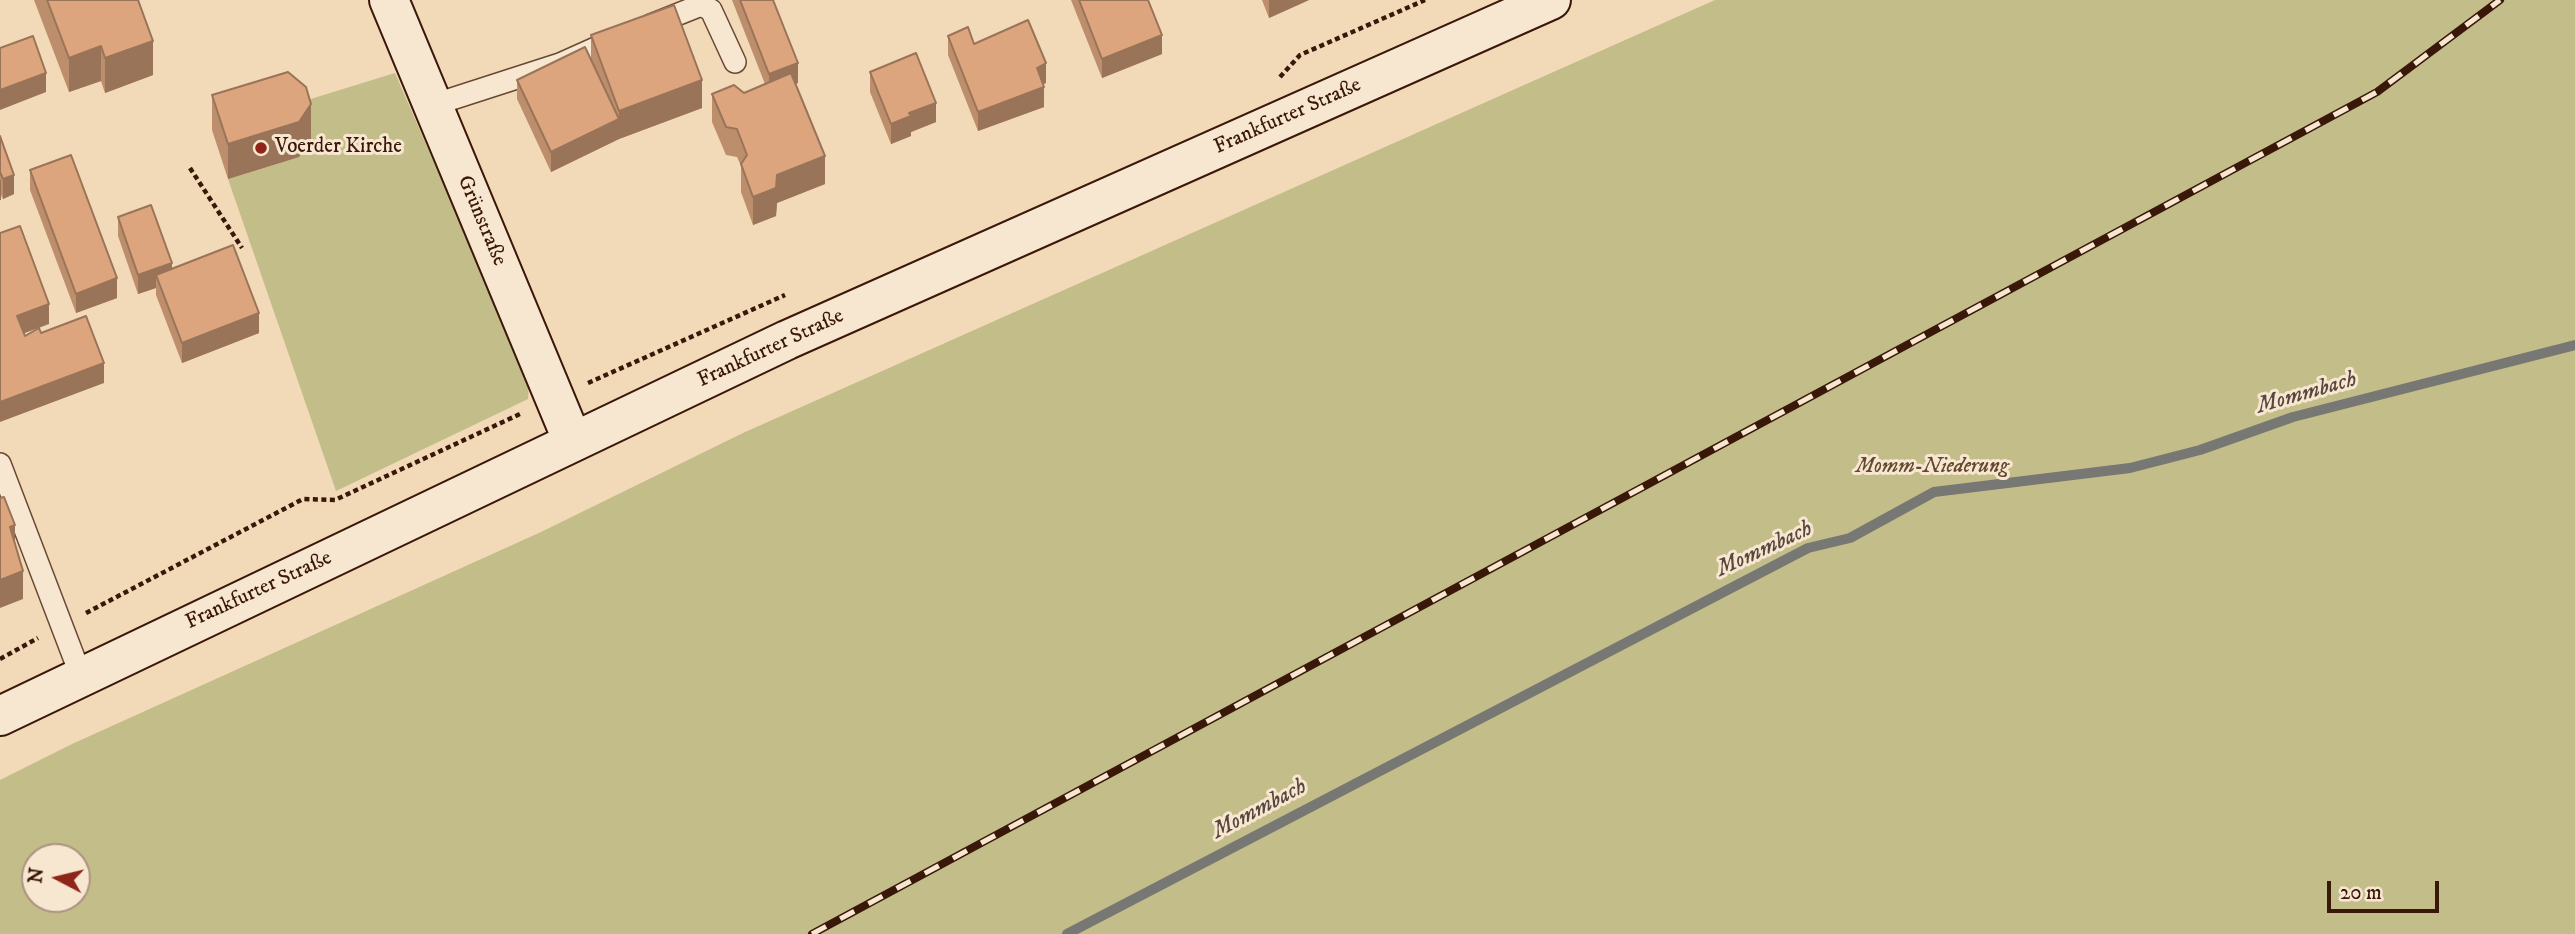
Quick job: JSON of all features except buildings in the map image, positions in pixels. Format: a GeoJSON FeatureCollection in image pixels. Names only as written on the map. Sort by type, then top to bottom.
{"type":"FeatureCollection","features":[{"type":"Feature","properties":{"kind":"main road","name":"Grünstraße"},"geometry":{"type":"LineString","coordinates":[[389,0],[573,442]]}},
{"type":"Feature","properties":{"kind":"main road","name":"Frankfurter Straße"},"geometry":{"type":"LineString","coordinates":[[0,716],[787,340],[1550,0]]}},
{"type":"Feature","properties":{"kind":"lane"},"geometry":{"type":"LineString","coordinates":[[433,105],[560,64],[701,5],[711,9],[735,62]]}},
{"type":"Feature","properties":{"kind":"lane"},"geometry":{"type":"LineString","coordinates":[[0,464],[81,676]]}},
{"type":"Feature","properties":{"kind":"path"},"geometry":{"type":"LineString","coordinates":[[1279,78],[1300,55],[1426,0]]}},
{"type":"Feature","properties":{"kind":"path"},"geometry":{"type":"LineString","coordinates":[[190,168],[242,248]]}},
{"type":"Feature","properties":{"kind":"path"},"geometry":{"type":"LineString","coordinates":[[0,659],[303,499],[335,500],[796,291]]}},
{"type":"Feature","properties":{"kind":"green space","name":"Momm-Niederung"},"geometry":{"type":"Polygon","coordinates":[[[1715,0],[2575,0],[2575,934],[0,934],[0,780],[72,744],[541,532],[743,433],[1715,0]]]}},
{"type":"Feature","properties":{"kind":"green space"},"geometry":{"type":"Polygon","coordinates":[[[395,73],[529,381],[528,399],[336,491],[228,179],[299,157],[288,106],[395,73]]]}},
{"type":"Feature","properties":{"kind":"waterway","name":"Mommbach"},"geometry":{"type":"LineString","coordinates":[[1067,934],[1808,548],[1850,538],[1934,492],[2130,468],[2200,450],[2293,417],[2575,345]]}},
{"type":"Feature","properties":{"kind":"railway"},"geometry":{"type":"LineString","coordinates":[[812,934],[2377,92],[2500,0]]}},
{"type":"Feature","properties":{"kind":"place","name":"Voerder Kirche"},"geometry":{"type":"Point","coordinates":[261,148]}}]}
